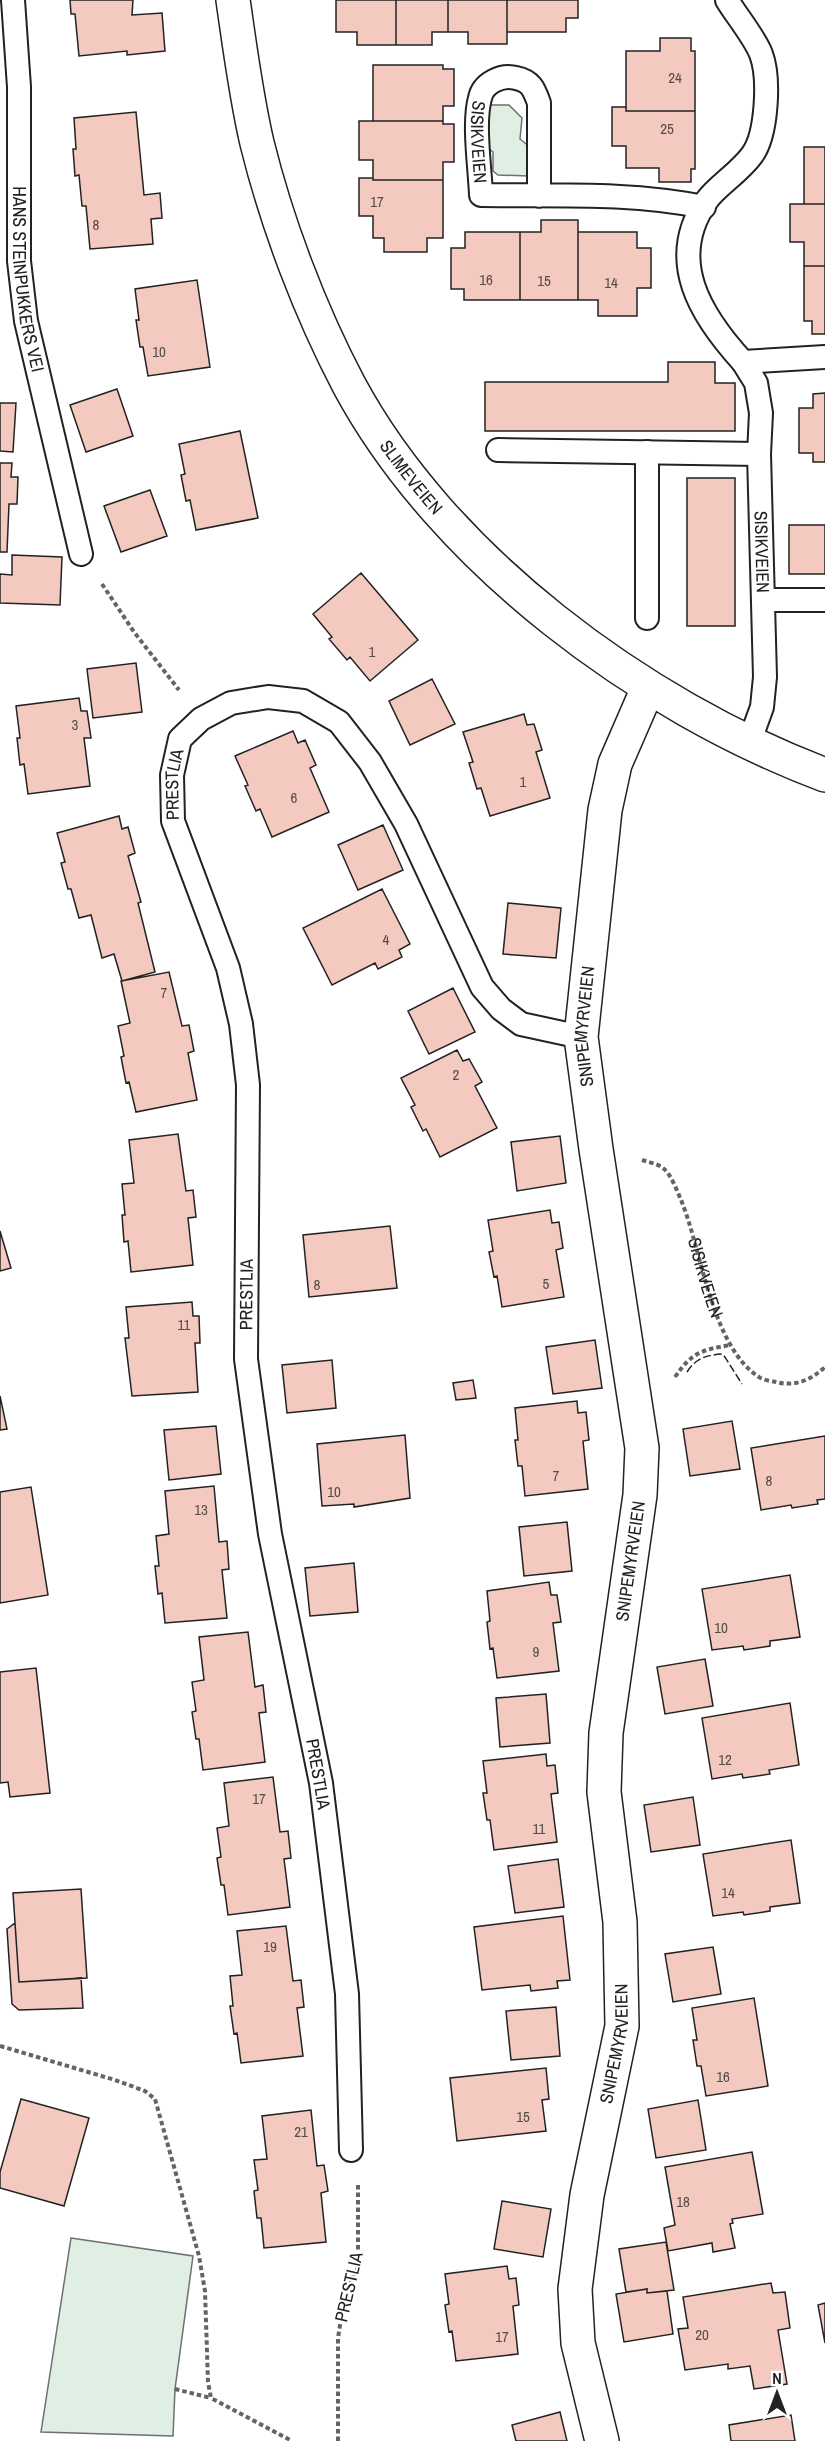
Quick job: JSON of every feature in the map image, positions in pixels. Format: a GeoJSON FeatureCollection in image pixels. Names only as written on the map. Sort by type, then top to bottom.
{"type":"FeatureCollection","features":[{"type":"Feature","properties":{"kind":"street","name":"SLIMEVEIEN"},"geometry":{"type":"LineString","coordinates":[[233,0],[257,142],[276,210],[299,271],[350,386],[417,486],[486,561],[564,627],[648,688],[749,743],[825,775]]}},
{"type":"Feature","properties":{"kind":"street","name":"SNIPEMYRVEIEN"},"geometry":{"type":"LineString","coordinates":[[602,2441],[578,2343],[575,2289],[587,2195],[622,2026],[620,1922],[604,1792],[606,1745],[640,1494],[642,1448],[581,1037],[605,810],[615,764],[648,688]]}},
{"type":"Feature","properties":{"kind":"lane","name":"HANS STEINPUKKERS VEI"},"geometry":{"type":"LineString","coordinates":[[14,0],[19,87],[19,261],[24,312],[81,554]]}},
{"type":"Feature","properties":{"kind":"lane","name":"SISIKVEIEN"},"geometry":{"type":"LineString","coordinates":[[727,0],[761,54],[766,92],[764,124],[753,154],[707,200],[691,231],[688,274],[703,311],[723,340],[743,362],[756,383],[761,413],[759,454],[765,677],[762,707],[749,743]]}},
{"type":"Feature","properties":{"kind":"lane","name":"SISIKVEIEN"},"geometry":{"type":"LineString","coordinates":[[539,196],[539,103],[534,88],[525,80],[512,77],[496,79],[482,91],[480,98],[478,138],[481,195],[539,196],[636,197],[704,207]]}},
{"type":"Feature","properties":{"kind":"lane"},"geometry":{"type":"LineString","coordinates":[[743,362],[825,357]]}},
{"type":"Feature","properties":{"kind":"lane"},"geometry":{"type":"LineString","coordinates":[[498,450],[759,454]]}},
{"type":"Feature","properties":{"kind":"lane"},"geometry":{"type":"LineString","coordinates":[[646,452],[647,618]]}},
{"type":"Feature","properties":{"kind":"lane"},"geometry":{"type":"LineString","coordinates":[[764,600],[825,600]]}},
{"type":"Feature","properties":{"kind":"lane","name":"PRESTLIA"},"geometry":{"type":"LineString","coordinates":[[351,2150],[347,1994],[321,1783],[270,1534],[246,1359],[248,1085],[241,1024],[228,968],[173,820],[172,775],[180,739],[201,719],[231,703],[268,697],[303,702],[339,722],[370,762],[405,824],[482,987],[501,1009],[521,1024],[581,1037]]}},
{"type":"Feature","properties":{"kind":"path"},"geometry":{"type":"LineString","coordinates":[[81,554],[134,632],[201,719]]}},
{"type":"Feature","properties":{"kind":"path","name":"SISIKVEIEN"},"geometry":{"type":"LineString","coordinates":[[596,1149],[644,1160],[664,1169],[692,1225],[711,1299],[730,1345],[759,1378],[787,1385],[813,1379],[825,1367]]}},
{"type":"Feature","properties":{"kind":"path"},"geometry":{"type":"LineString","coordinates":[[670,1384],[691,1356],[706,1349],[730,1345]]}},
{"type":"Feature","properties":{"kind":"path"},"geometry":{"type":"LineString","coordinates":[[0,2046],[125,2083],[146,2091],[155,2099],[199,2256],[205,2291],[208,2382],[211,2398]]}},
{"type":"Feature","properties":{"kind":"path","name":"PRESTLIA"},"geometry":{"type":"LineString","coordinates":[[338,2441],[338,2338],[345,2293],[358,2267],[359,2247],[357,2152],[351,2150]]}},
{"type":"Feature","properties":{"kind":"path"},"geometry":{"type":"LineString","coordinates":[[175,2389],[211,2398],[292,2441]]}},
{"type":"Feature","properties":{"kind":"green space"},"geometry":{"type":"Polygon","coordinates":[[[488,105],[509,105],[522,118],[520,139],[531,148],[529,176],[498,175],[493,171],[493,152],[488,148],[488,105]]]}},
{"type":"Feature","properties":{"kind":"green space"},"geometry":{"type":"Polygon","coordinates":[[[71,2238],[193,2256],[175,2389],[173,2436],[41,2432],[71,2238]]]}},
{"type":"Feature","properties":{"kind":"building"},"geometry":{"type":"Polygon","coordinates":[[[70,0],[133,0],[132,15],[162,13],[165,51],[127,55],[127,51],[79,56],[75,14],[71,14],[70,0]]]}},
{"type":"Feature","properties":{"kind":"building"},"geometry":{"type":"Polygon","coordinates":[[[336,0],[396,0],[396,45],[357,45],[357,32],[336,32],[336,0]]]}},
{"type":"Feature","properties":{"kind":"building"},"geometry":{"type":"Polygon","coordinates":[[[396,0],[448,0],[448,32],[432,32],[432,45],[396,45],[396,0]]]}},
{"type":"Feature","properties":{"kind":"building"},"geometry":{"type":"Polygon","coordinates":[[[448,0],[507,0],[507,44],[468,44],[468,32],[448,32],[448,0]]]}},
{"type":"Feature","properties":{"kind":"building"},"geometry":{"type":"Polygon","coordinates":[[[507,0],[578,0],[578,18],[566,18],[566,32],[507,32],[507,0]]]}},
{"type":"Feature","properties":{"kind":"building"},"geometry":{"type":"Polygon","coordinates":[[[660,38],[691,38],[691,51],[695,51],[695,111],[626,111],[626,51],[660,51],[660,38]]]}},
{"type":"Feature","properties":{"kind":"building"},"geometry":{"type":"Polygon","coordinates":[[[373,65],[443,65],[443,69],[454,69],[454,106],[443,106],[443,121],[373,121],[373,65]]]}},
{"type":"Feature","properties":{"kind":"building"},"geometry":{"type":"Polygon","coordinates":[[[612,107],[626,107],[626,111],[695,111],[695,169],[691,169],[691,182],[659,182],[659,168],[626,168],[626,146],[612,146],[612,107]]]}},
{"type":"Feature","properties":{"kind":"building"},"geometry":{"type":"Polygon","coordinates":[[[136,112],[144,195],[160,193],[162,218],[151,219],[153,244],[90,249],[86,206],[82,206],[79,175],[75,176],[74,118],[136,112]]]}},
{"type":"Feature","properties":{"kind":"building"},"geometry":{"type":"Polygon","coordinates":[[[359,121],[443,121],[443,124],[454,124],[454,162],[443,162],[443,180],[373,180],[373,160],[359,160],[359,121]]]}},
{"type":"Feature","properties":{"kind":"building"},"geometry":{"type":"Polygon","coordinates":[[[804,147],[825,147],[825,204],[804,204],[804,147]]]}},
{"type":"Feature","properties":{"kind":"building"},"geometry":{"type":"Polygon","coordinates":[[[359,178],[443,180],[443,238],[427,238],[427,252],[384,252],[384,238],[373,238],[373,216],[359,216],[359,178]]]}},
{"type":"Feature","properties":{"kind":"building"},"geometry":{"type":"Polygon","coordinates":[[[790,204],[825,204],[825,266],[804,266],[804,242],[790,242],[790,204]]]}},
{"type":"Feature","properties":{"kind":"building"},"geometry":{"type":"Polygon","coordinates":[[[541,220],[578,220],[578,300],[520,300],[520,232],[541,232],[541,220]]]}},
{"type":"Feature","properties":{"kind":"building"},"geometry":{"type":"Polygon","coordinates":[[[465,232],[520,232],[520,300],[464,300],[464,289],[451,289],[451,248],[465,248],[465,232]]]}},
{"type":"Feature","properties":{"kind":"building"},"geometry":{"type":"Polygon","coordinates":[[[578,232],[637,232],[637,248],[651,248],[651,288],[637,288],[637,316],[598,316],[598,300],[578,300],[578,232]]]}},
{"type":"Feature","properties":{"kind":"building"},"geometry":{"type":"Polygon","coordinates":[[[804,266],[825,266],[825,334],[812,334],[812,321],[804,321],[804,266]]]}},
{"type":"Feature","properties":{"kind":"building"},"geometry":{"type":"Polygon","coordinates":[[[197,280],[210,367],[148,376],[143,347],[140,347],[135,289],[197,280]]]}},
{"type":"Feature","properties":{"kind":"building"},"geometry":{"type":"Polygon","coordinates":[[[668,362],[715,362],[715,383],[735,383],[735,431],[485,431],[485,382],[668,382],[668,362]]]}},
{"type":"Feature","properties":{"kind":"building"},"geometry":{"type":"Polygon","coordinates":[[[117,389],[133,436],[86,452],[70,405],[117,389]]]}},
{"type":"Feature","properties":{"kind":"building"},"geometry":{"type":"Polygon","coordinates":[[[825,393],[825,462],[813,462],[813,453],[799,453],[799,408],[813,408],[813,394],[825,393]]]}},
{"type":"Feature","properties":{"kind":"building"},"geometry":{"type":"Polygon","coordinates":[[[0,403],[16,403],[13,452],[0,451],[0,403]]]}},
{"type":"Feature","properties":{"kind":"building"},"geometry":{"type":"Polygon","coordinates":[[[240,431],[258,518],[196,530],[190,500],[186,501],[181,475],[185,474],[179,444],[240,431]]]}},
{"type":"Feature","properties":{"kind":"building"},"geometry":{"type":"Polygon","coordinates":[[[0,463],[12,463],[11,477],[18,477],[17,504],[9,504],[7,552],[0,552],[0,463]]]}},
{"type":"Feature","properties":{"kind":"building"},"geometry":{"type":"Polygon","coordinates":[[[687,478],[735,478],[735,626],[687,626],[687,478]]]}},
{"type":"Feature","properties":{"kind":"building"},"geometry":{"type":"Polygon","coordinates":[[[150,490],[167,536],[121,552],[104,506],[150,490]]]}},
{"type":"Feature","properties":{"kind":"building"},"geometry":{"type":"Polygon","coordinates":[[[789,525],[825,525],[825,574],[789,574],[789,525]]]}},
{"type":"Feature","properties":{"kind":"building"},"geometry":{"type":"Polygon","coordinates":[[[12,555],[62,557],[60,605],[0,603],[0,574],[12,575],[12,555]]]}},
{"type":"Feature","properties":{"kind":"building"},"geometry":{"type":"Polygon","coordinates":[[[361,573],[418,640],[370,681],[350,657],[347,660],[329,639],[332,637],[313,614],[361,573]]]}},
{"type":"Feature","properties":{"kind":"building"},"geometry":{"type":"Polygon","coordinates":[[[136,663],[142,712],[93,718],[87,669],[136,663]]]}},
{"type":"Feature","properties":{"kind":"building"},"geometry":{"type":"Polygon","coordinates":[[[432,679],[455,724],[410,745],[389,701],[432,679]]]}},
{"type":"Feature","properties":{"kind":"building"},"geometry":{"type":"Polygon","coordinates":[[[79,698],[81,711],[87,711],[91,738],[84,738],[90,786],[28,794],[24,764],[20,765],[17,738],[20,738],[16,706],[79,698]]]}},
{"type":"Feature","properties":{"kind":"building"},"geometry":{"type":"Polygon","coordinates":[[[524,714],[527,725],[534,724],[542,750],[536,752],[550,798],[490,816],[481,788],[477,789],[469,763],[473,762],[463,732],[524,714]]]}},
{"type":"Feature","properties":{"kind":"building"},"geometry":{"type":"Polygon","coordinates":[[[293,731],[298,743],[305,740],[316,765],[310,768],[329,812],[272,837],[260,809],[256,811],[245,786],[248,785],[235,756],[293,731]]]}},
{"type":"Feature","properties":{"kind":"building"},"geometry":{"type":"Polygon","coordinates":[[[119,816],[122,829],[128,827],[135,853],[128,856],[141,902],[138,903],[155,972],[122,981],[114,954],[102,958],[91,915],[79,918],[61,863],[65,862],[57,833],[119,816]]]}},
{"type":"Feature","properties":{"kind":"building"},"geometry":{"type":"Polygon","coordinates":[[[383,825],[403,870],[358,890],[338,845],[383,825]]]}},
{"type":"Feature","properties":{"kind":"building"},"geometry":{"type":"Polygon","coordinates":[[[382,889],[410,944],[399,950],[402,957],[378,969],[375,963],[332,985],[303,928],[382,889]]]}},
{"type":"Feature","properties":{"kind":"building"},"geometry":{"type":"Polygon","coordinates":[[[508,903],[561,908],[556,958],[503,954],[508,903]]]}},
{"type":"Feature","properties":{"kind":"building"},"geometry":{"type":"Polygon","coordinates":[[[169,972],[182,1026],[189,1025],[194,1051],[188,1053],[197,1100],[136,1112],[129,1082],[126,1083],[121,1057],[124,1056],[118,1026],[130,1023],[121,981],[169,972]]]}},
{"type":"Feature","properties":{"kind":"building"},"geometry":{"type":"Polygon","coordinates":[[[453,988],[475,1032],[429,1054],[408,1011],[453,988]]]}},
{"type":"Feature","properties":{"kind":"building"},"geometry":{"type":"Polygon","coordinates":[[[457,1050],[463,1061],[469,1059],[482,1082],[475,1086],[497,1128],[440,1157],[426,1129],[423,1131],[411,1107],[415,1105],[401,1078],[457,1050]]]}},
{"type":"Feature","properties":{"kind":"building"},"geometry":{"type":"Polygon","coordinates":[[[178,1134],[186,1191],[193,1190],[196,1217],[188,1218],[193,1265],[131,1272],[128,1241],[124,1242],[122,1215],[125,1215],[122,1184],[134,1183],[129,1140],[178,1134]]]}},
{"type":"Feature","properties":{"kind":"building"},"geometry":{"type":"Polygon","coordinates":[[[560,1136],[566,1183],[517,1191],[511,1142],[560,1136]]]}},
{"type":"Feature","properties":{"kind":"building"},"geometry":{"type":"Polygon","coordinates":[[[550,1210],[552,1223],[559,1222],[563,1248],[556,1250],[564,1297],[502,1307],[497,1276],[494,1277],[489,1252],[493,1251],[488,1220],[550,1210]]]}},
{"type":"Feature","properties":{"kind":"building"},"geometry":{"type":"Polygon","coordinates":[[[390,1226],[397,1288],[309,1297],[303,1235],[390,1226]]]}},
{"type":"Feature","properties":{"kind":"building"},"geometry":{"type":"Polygon","coordinates":[[[0,1231],[11,1268],[0,1271],[0,1231]]]}},
{"type":"Feature","properties":{"kind":"building"},"geometry":{"type":"Polygon","coordinates":[[[192,1302],[193,1316],[199,1316],[200,1343],[195,1343],[198,1392],[132,1396],[125,1338],[129,1338],[126,1307],[192,1302]]]}},
{"type":"Feature","properties":{"kind":"building"},"geometry":{"type":"Polygon","coordinates":[[[595,1340],[602,1388],[553,1394],[546,1347],[595,1340]]]}},
{"type":"Feature","properties":{"kind":"building"},"geometry":{"type":"Polygon","coordinates":[[[332,1360],[336,1408],[287,1413],[282,1365],[332,1360]]]}},
{"type":"Feature","properties":{"kind":"building"},"geometry":{"type":"Polygon","coordinates":[[[473,1380],[476,1398],[456,1400],[453,1383],[473,1380]]]}},
{"type":"Feature","properties":{"kind":"building"},"geometry":{"type":"Polygon","coordinates":[[[0,1396],[7,1429],[0,1430],[0,1396]]]}},
{"type":"Feature","properties":{"kind":"building"},"geometry":{"type":"Polygon","coordinates":[[[577,1401],[578,1413],[586,1412],[589,1440],[583,1441],[588,1489],[525,1496],[522,1466],[518,1466],[515,1440],[518,1440],[515,1408],[577,1401]]]}},
{"type":"Feature","properties":{"kind":"building"},"geometry":{"type":"Polygon","coordinates":[[[732,1421],[740,1469],[690,1476],[683,1429],[732,1421]]]}},
{"type":"Feature","properties":{"kind":"building"},"geometry":{"type":"Polygon","coordinates":[[[216,1426],[221,1474],[169,1480],[164,1430],[216,1426]]]}},
{"type":"Feature","properties":{"kind":"building"},"geometry":{"type":"Polygon","coordinates":[[[405,1435],[410,1498],[354,1507],[354,1504],[322,1506],[317,1444],[405,1435]]]}},
{"type":"Feature","properties":{"kind":"building"},"geometry":{"type":"Polygon","coordinates":[[[825,1436],[825,1499],[817,1500],[818,1504],[792,1508],[791,1505],[761,1510],[751,1448],[825,1436]]]}},
{"type":"Feature","properties":{"kind":"building"},"geometry":{"type":"Polygon","coordinates":[[[214,1486],[219,1542],[227,1541],[229,1569],[222,1570],[227,1618],[165,1623],[162,1593],[158,1594],[155,1566],[159,1566],[156,1536],[169,1534],[165,1491],[214,1486]]]}},
{"type":"Feature","properties":{"kind":"building"},"geometry":{"type":"Polygon","coordinates":[[[31,1487],[48,1595],[0,1603],[0,1492],[31,1487]]]}},
{"type":"Feature","properties":{"kind":"building"},"geometry":{"type":"Polygon","coordinates":[[[567,1522],[572,1571],[524,1576],[519,1527],[567,1522]]]}},
{"type":"Feature","properties":{"kind":"building"},"geometry":{"type":"Polygon","coordinates":[[[354,1563],[358,1612],[310,1616],[305,1568],[354,1563]]]}},
{"type":"Feature","properties":{"kind":"building"},"geometry":{"type":"Polygon","coordinates":[[[790,1575],[800,1637],[770,1641],[770,1646],[744,1650],[743,1646],[712,1650],[702,1589],[790,1575]]]}},
{"type":"Feature","properties":{"kind":"building"},"geometry":{"type":"Polygon","coordinates":[[[549,1582],[551,1595],[557,1595],[561,1622],[553,1623],[559,1671],[497,1678],[493,1648],[490,1649],[487,1591],[549,1582]]]}},
{"type":"Feature","properties":{"kind":"building"},"geometry":{"type":"Polygon","coordinates":[[[248,1632],[255,1687],[263,1685],[266,1712],[259,1713],[265,1762],[203,1770],[199,1739],[196,1739],[192,1712],[196,1711],[192,1682],[204,1680],[199,1637],[248,1632]]]}},
{"type":"Feature","properties":{"kind":"building"},"geometry":{"type":"Polygon","coordinates":[[[705,1659],[713,1706],[665,1714],[657,1667],[705,1659]]]}},
{"type":"Feature","properties":{"kind":"building"},"geometry":{"type":"Polygon","coordinates":[[[36,1668],[50,1793],[10,1797],[8,1782],[0,1783],[0,1672],[36,1668]]]}},
{"type":"Feature","properties":{"kind":"building"},"geometry":{"type":"Polygon","coordinates":[[[546,1694],[550,1743],[500,1747],[496,1698],[546,1694]]]}},
{"type":"Feature","properties":{"kind":"building"},"geometry":{"type":"Polygon","coordinates":[[[790,1703],[799,1765],[769,1770],[770,1774],[743,1778],[742,1774],[712,1779],[702,1718],[790,1703]]]}},
{"type":"Feature","properties":{"kind":"building"},"geometry":{"type":"Polygon","coordinates":[[[546,1754],[547,1766],[555,1765],[558,1793],[551,1794],[557,1842],[494,1850],[483,1793],[487,1793],[483,1761],[546,1754]]]}},
{"type":"Feature","properties":{"kind":"building"},"geometry":{"type":"Polygon","coordinates":[[[273,1777],[280,1832],[288,1831],[291,1858],[284,1859],[290,1907],[228,1915],[217,1858],[221,1857],[217,1828],[229,1826],[224,1783],[273,1777]]]}},
{"type":"Feature","properties":{"kind":"building"},"geometry":{"type":"Polygon","coordinates":[[[693,1797],[700,1845],[651,1852],[644,1805],[693,1797]]]}},
{"type":"Feature","properties":{"kind":"building"},"geometry":{"type":"Polygon","coordinates":[[[791,1840],[800,1903],[770,1907],[770,1911],[744,1915],[743,1912],[713,1916],[703,1854],[791,1840]]]}},
{"type":"Feature","properties":{"kind":"building"},"geometry":{"type":"Polygon","coordinates":[[[558,1859],[564,1907],[515,1913],[508,1866],[558,1859]]]}},
{"type":"Feature","properties":{"kind":"building"},"geometry":{"type":"Polygon","coordinates":[[[81,1889],[87,1978],[19,1982],[13,1893],[81,1889]]]}},
{"type":"Feature","properties":{"kind":"building"},"geometry":{"type":"Polygon","coordinates":[[[563,1916],[570,1980],[557,1981],[558,1988],[531,1991],[530,1985],[482,1990],[474,1927],[563,1916]]]}},
{"type":"Feature","properties":{"kind":"building"},"geometry":{"type":"Polygon","coordinates":[[[15,1923],[19,1982],[81,1978],[83,2008],[19,2010],[12,2004],[7,1929],[15,1923]]]}},
{"type":"Feature","properties":{"kind":"building"},"geometry":{"type":"Polygon","coordinates":[[[286,1926],[293,1981],[301,1980],[304,2007],[297,2008],[303,2056],[241,2063],[230,2006],[233,2006],[230,1976],[242,1975],[237,1931],[286,1926]]]}},
{"type":"Feature","properties":{"kind":"building"},"geometry":{"type":"Polygon","coordinates":[[[713,1947],[721,1994],[673,2002],[665,1954],[713,1947]]]}},
{"type":"Feature","properties":{"kind":"building"},"geometry":{"type":"Polygon","coordinates":[[[754,1998],[768,2086],[706,2096],[701,2066],[697,2066],[693,2040],[697,2040],[692,2008],[754,1998]]]}},
{"type":"Feature","properties":{"kind":"building"},"geometry":{"type":"Polygon","coordinates":[[[556,2007],[560,2056],[511,2060],[506,2011],[556,2007]]]}},
{"type":"Feature","properties":{"kind":"building"},"geometry":{"type":"Polygon","coordinates":[[[546,2068],[549,2099],[542,2100],[546,2131],[457,2141],[450,2078],[546,2068]]]}},
{"type":"Feature","properties":{"kind":"building"},"geometry":{"type":"Polygon","coordinates":[[[21,2099],[89,2118],[64,2206],[0,2188],[0,2172],[21,2099]]]}},
{"type":"Feature","properties":{"kind":"building"},"geometry":{"type":"Polygon","coordinates":[[[698,2100],[706,2150],[656,2158],[648,2109],[698,2100]]]}},
{"type":"Feature","properties":{"kind":"building"},"geometry":{"type":"Polygon","coordinates":[[[311,2110],[317,2166],[324,2165],[328,2191],[321,2193],[326,2242],[264,2248],[261,2218],[257,2218],[254,2191],[258,2190],[254,2160],[267,2159],[262,2116],[311,2110]]]}},
{"type":"Feature","properties":{"kind":"building"},"geometry":{"type":"Polygon","coordinates":[[[752,2152],[763,2214],[732,2219],[733,2223],[730,2224],[735,2248],[713,2252],[712,2243],[668,2251],[664,2228],[675,2225],[665,2167],[752,2152]]]}},
{"type":"Feature","properties":{"kind":"building"},"geometry":{"type":"Polygon","coordinates":[[[502,2201],[551,2209],[543,2257],[494,2249],[502,2201]]]}},
{"type":"Feature","properties":{"kind":"building"},"geometry":{"type":"Polygon","coordinates":[[[666,2242],[674,2290],[647,2293],[647,2289],[626,2292],[619,2249],[666,2242]]]}},
{"type":"Feature","properties":{"kind":"building"},"geometry":{"type":"Polygon","coordinates":[[[507,2266],[509,2279],[516,2278],[519,2305],[513,2306],[518,2354],[456,2361],[452,2331],[449,2332],[445,2305],[449,2304],[445,2274],[507,2266]]]}},
{"type":"Feature","properties":{"kind":"building"},"geometry":{"type":"Polygon","coordinates":[[[771,2283],[773,2293],[785,2292],[790,2328],[778,2330],[787,2384],[754,2389],[750,2366],[728,2369],[728,2364],[685,2370],[678,2329],[688,2328],[683,2297],[771,2283]]]}},
{"type":"Feature","properties":{"kind":"building"},"geometry":{"type":"Polygon","coordinates":[[[647,2289],[647,2293],[667,2291],[673,2334],[624,2342],[616,2294],[647,2289]]]}},
{"type":"Feature","properties":{"kind":"building"},"geometry":{"type":"Polygon","coordinates":[[[825,2303],[825,2343],[818,2305],[825,2303]]]}},
{"type":"Feature","properties":{"kind":"building"},"geometry":{"type":"Polygon","coordinates":[[[560,2412],[567,2441],[516,2441],[512,2425],[560,2412]]]}},
{"type":"Feature","properties":{"kind":"building"},"geometry":{"type":"Polygon","coordinates":[[[791,2415],[795,2441],[731,2441],[729,2425],[791,2415]]]}},
{"type":"Feature","properties":{"kind":"fence"},"geometry":{"type":"LineString","coordinates":[[687,1372],[694,1363],[702,1358],[723,1354],[742,1384]]}}]}
